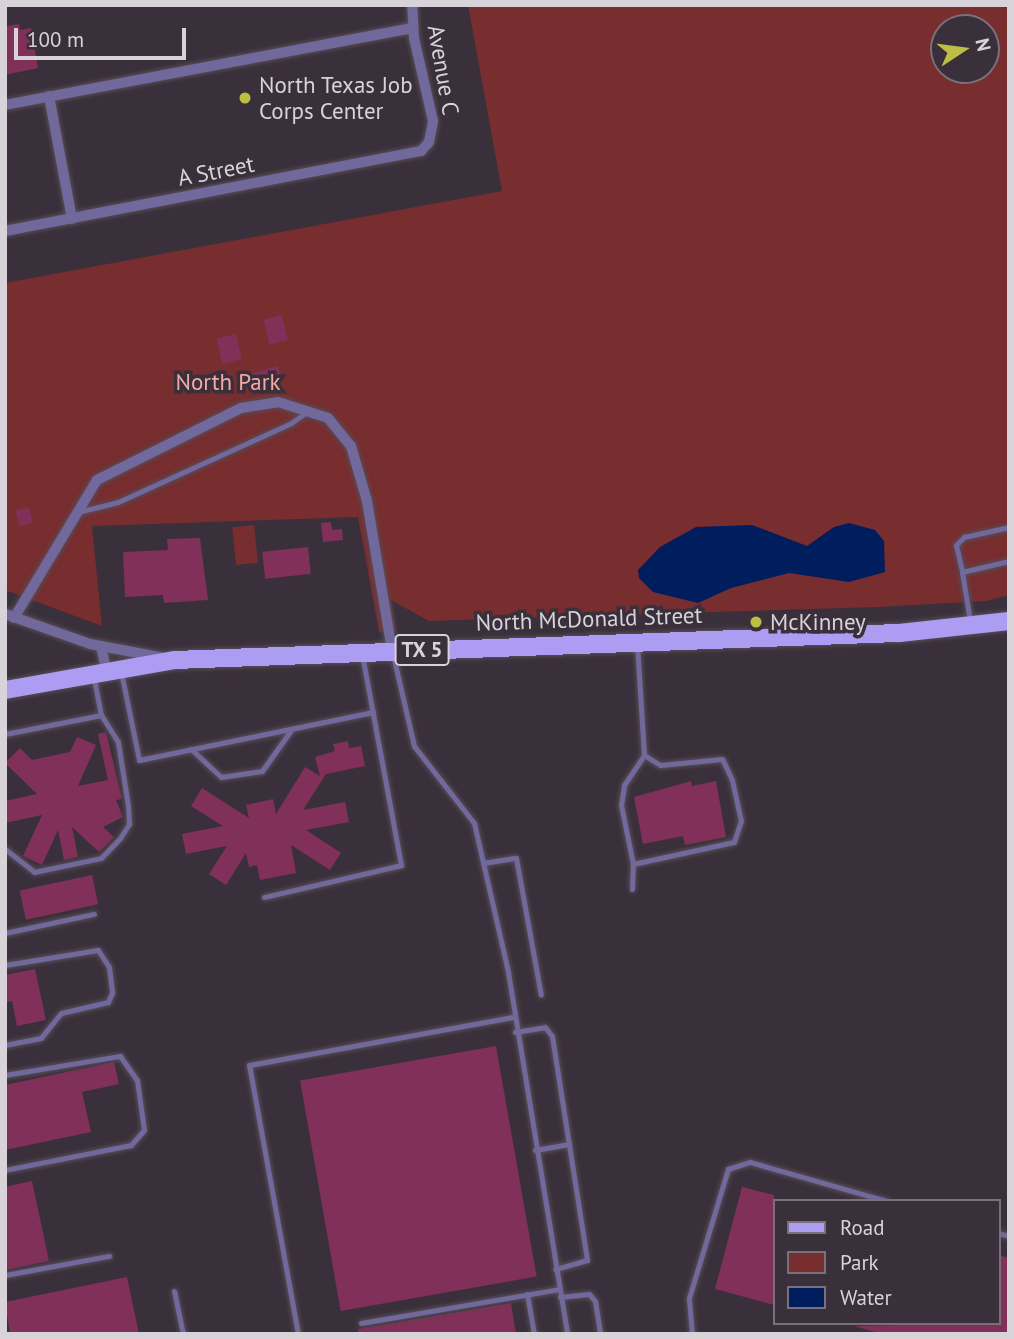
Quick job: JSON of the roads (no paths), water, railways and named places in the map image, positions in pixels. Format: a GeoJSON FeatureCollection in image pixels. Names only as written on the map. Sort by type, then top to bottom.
{"type":"FeatureCollection","features":[{"type":"Feature","properties":{"kind":"main road","name":"North McDonald Street"},"geometry":{"type":"LineString","coordinates":[[5,690],[106,670],[175,660],[637,642],[971,626],[1009,621]]}},
{"type":"Feature","properties":{"kind":"street","name":"Avenue C"},"geometry":{"type":"LineString","coordinates":[[412,5],[413,28],[433,121],[429,142]]}},
{"type":"Feature","properties":{"kind":"street"},"geometry":{"type":"LineString","coordinates":[[5,105],[413,28]]}},
{"type":"Feature","properties":{"kind":"street"},"geometry":{"type":"LineString","coordinates":[[49,96],[72,219]]}},
{"type":"Feature","properties":{"kind":"street","name":"A Street"},"geometry":{"type":"LineString","coordinates":[[5,231],[409,156],[429,142]]}},
{"type":"Feature","properties":{"kind":"street"},"geometry":{"type":"LineString","coordinates":[[175,660],[101,646],[9,616],[89,488],[112,469],[241,408],[278,402],[309,410],[340,429],[356,458],[392,651]]}},
{"type":"Feature","properties":{"kind":"street"},"geometry":{"type":"LineString","coordinates":[[101,646],[106,670]]}},
{"type":"Feature","properties":{"kind":"lane"},"geometry":{"type":"LineString","coordinates":[[75,511],[86,513],[118,502],[291,424],[309,410]]}},
{"type":"Feature","properties":{"kind":"lane"},"geometry":{"type":"LineString","coordinates":[[971,626],[958,540],[1009,527]]}},
{"type":"Feature","properties":{"kind":"lane"},"geometry":{"type":"LineString","coordinates":[[962,572],[1009,561]]}},
{"type":"Feature","properties":{"kind":"lane"},"geometry":{"type":"LineString","coordinates":[[632,889],[633,863],[621,804],[624,785],[644,755],[637,642]]}},
{"type":"Feature","properties":{"kind":"lane"},"geometry":{"type":"LineString","coordinates":[[392,651],[414,746],[474,822],[508,972],[512,1017],[567,1334]]}},
{"type":"Feature","properties":{"kind":"lane"},"geometry":{"type":"LineString","coordinates":[[264,897],[401,865],[362,652]]}},
{"type":"Feature","properties":{"kind":"lane"},"geometry":{"type":"LineString","coordinates":[[5,849],[34,872],[101,858],[129,824],[118,743],[101,715],[106,670]]}},
{"type":"Feature","properties":{"kind":"lane"},"geometry":{"type":"LineString","coordinates":[[106,670],[139,761],[373,712]]}},
{"type":"Feature","properties":{"kind":"lane"},"geometry":{"type":"LineString","coordinates":[[5,734],[101,715]]}},
{"type":"Feature","properties":{"kind":"lane"},"geometry":{"type":"LineString","coordinates":[[191,749],[220,776],[262,771],[291,729]]}},
{"type":"Feature","properties":{"kind":"lane"},"geometry":{"type":"LineString","coordinates":[[633,863],[734,842],[741,821],[732,780],[722,760],[660,765],[644,755]]}},
{"type":"Feature","properties":{"kind":"lane"},"geometry":{"type":"LineString","coordinates":[[483,863],[516,858],[541,995]]}},
{"type":"Feature","properties":{"kind":"lane"},"geometry":{"type":"LineString","coordinates":[[5,933],[94,914]]}},
{"type":"Feature","properties":{"kind":"lane"},"geometry":{"type":"LineString","coordinates":[[5,965],[92,949],[109,967],[112,993],[108,1002],[61,1013],[41,1038],[5,1045]]}},
{"type":"Feature","properties":{"kind":"lane"},"geometry":{"type":"LineString","coordinates":[[298,1334],[249,1065],[512,1017]]}},
{"type":"Feature","properties":{"kind":"lane"},"geometry":{"type":"LineString","coordinates":[[515,1032],[545,1027],[552,1036],[587,1261],[555,1269]]}},
{"type":"Feature","properties":{"kind":"lane"},"geometry":{"type":"LineString","coordinates":[[5,1075],[120,1056],[137,1080],[144,1130],[131,1145],[5,1170]]}},
{"type":"Feature","properties":{"kind":"lane"},"geometry":{"type":"LineString","coordinates":[[535,1150],[569,1144]]}},
{"type":"Feature","properties":{"kind":"lane"},"geometry":{"type":"LineString","coordinates":[[692,1334],[689,1298],[718,1189],[728,1169],[750,1162],[880,1199]]}},
{"type":"Feature","properties":{"kind":"lane"},"geometry":{"type":"LineString","coordinates":[[5,1275],[109,1256]]}},
{"type":"Feature","properties":{"kind":"lane"},"geometry":{"type":"LineString","coordinates":[[361,1323],[559,1289]]}},
{"type":"Feature","properties":{"kind":"lane"},"geometry":{"type":"LineString","coordinates":[[174,1291],[183,1334]]}},
{"type":"Feature","properties":{"kind":"lane"},"geometry":{"type":"LineString","coordinates":[[527,1294],[534,1334]]}},
{"type":"Feature","properties":{"kind":"lane"},"geometry":{"type":"LineString","coordinates":[[560,1297],[589,1294],[595,1301],[600,1334]]}},
{"type":"Feature","properties":{"kind":"water"},"geometry":{"type":"Polygon","coordinates":[[[849,523],[875,530],[884,541],[885,572],[849,582],[789,573],[731,588],[698,603],[653,592],[639,578],[638,570],[660,547],[696,527],[752,525],[807,546],[834,527],[849,523]]]}},
{"type":"Feature","properties":{"kind":"place","name":"North Texas Job Corps Center"},"geometry":{"type":"Point","coordinates":[245,98]}},
{"type":"Feature","properties":{"kind":"place","name":"McKinney"},"geometry":{"type":"Point","coordinates":[756,622]}},
{"type":"Feature","properties":{"kind":"park label","name":"North Park"},"geometry":{"type":"Point","coordinates":[228,382]}}]}
